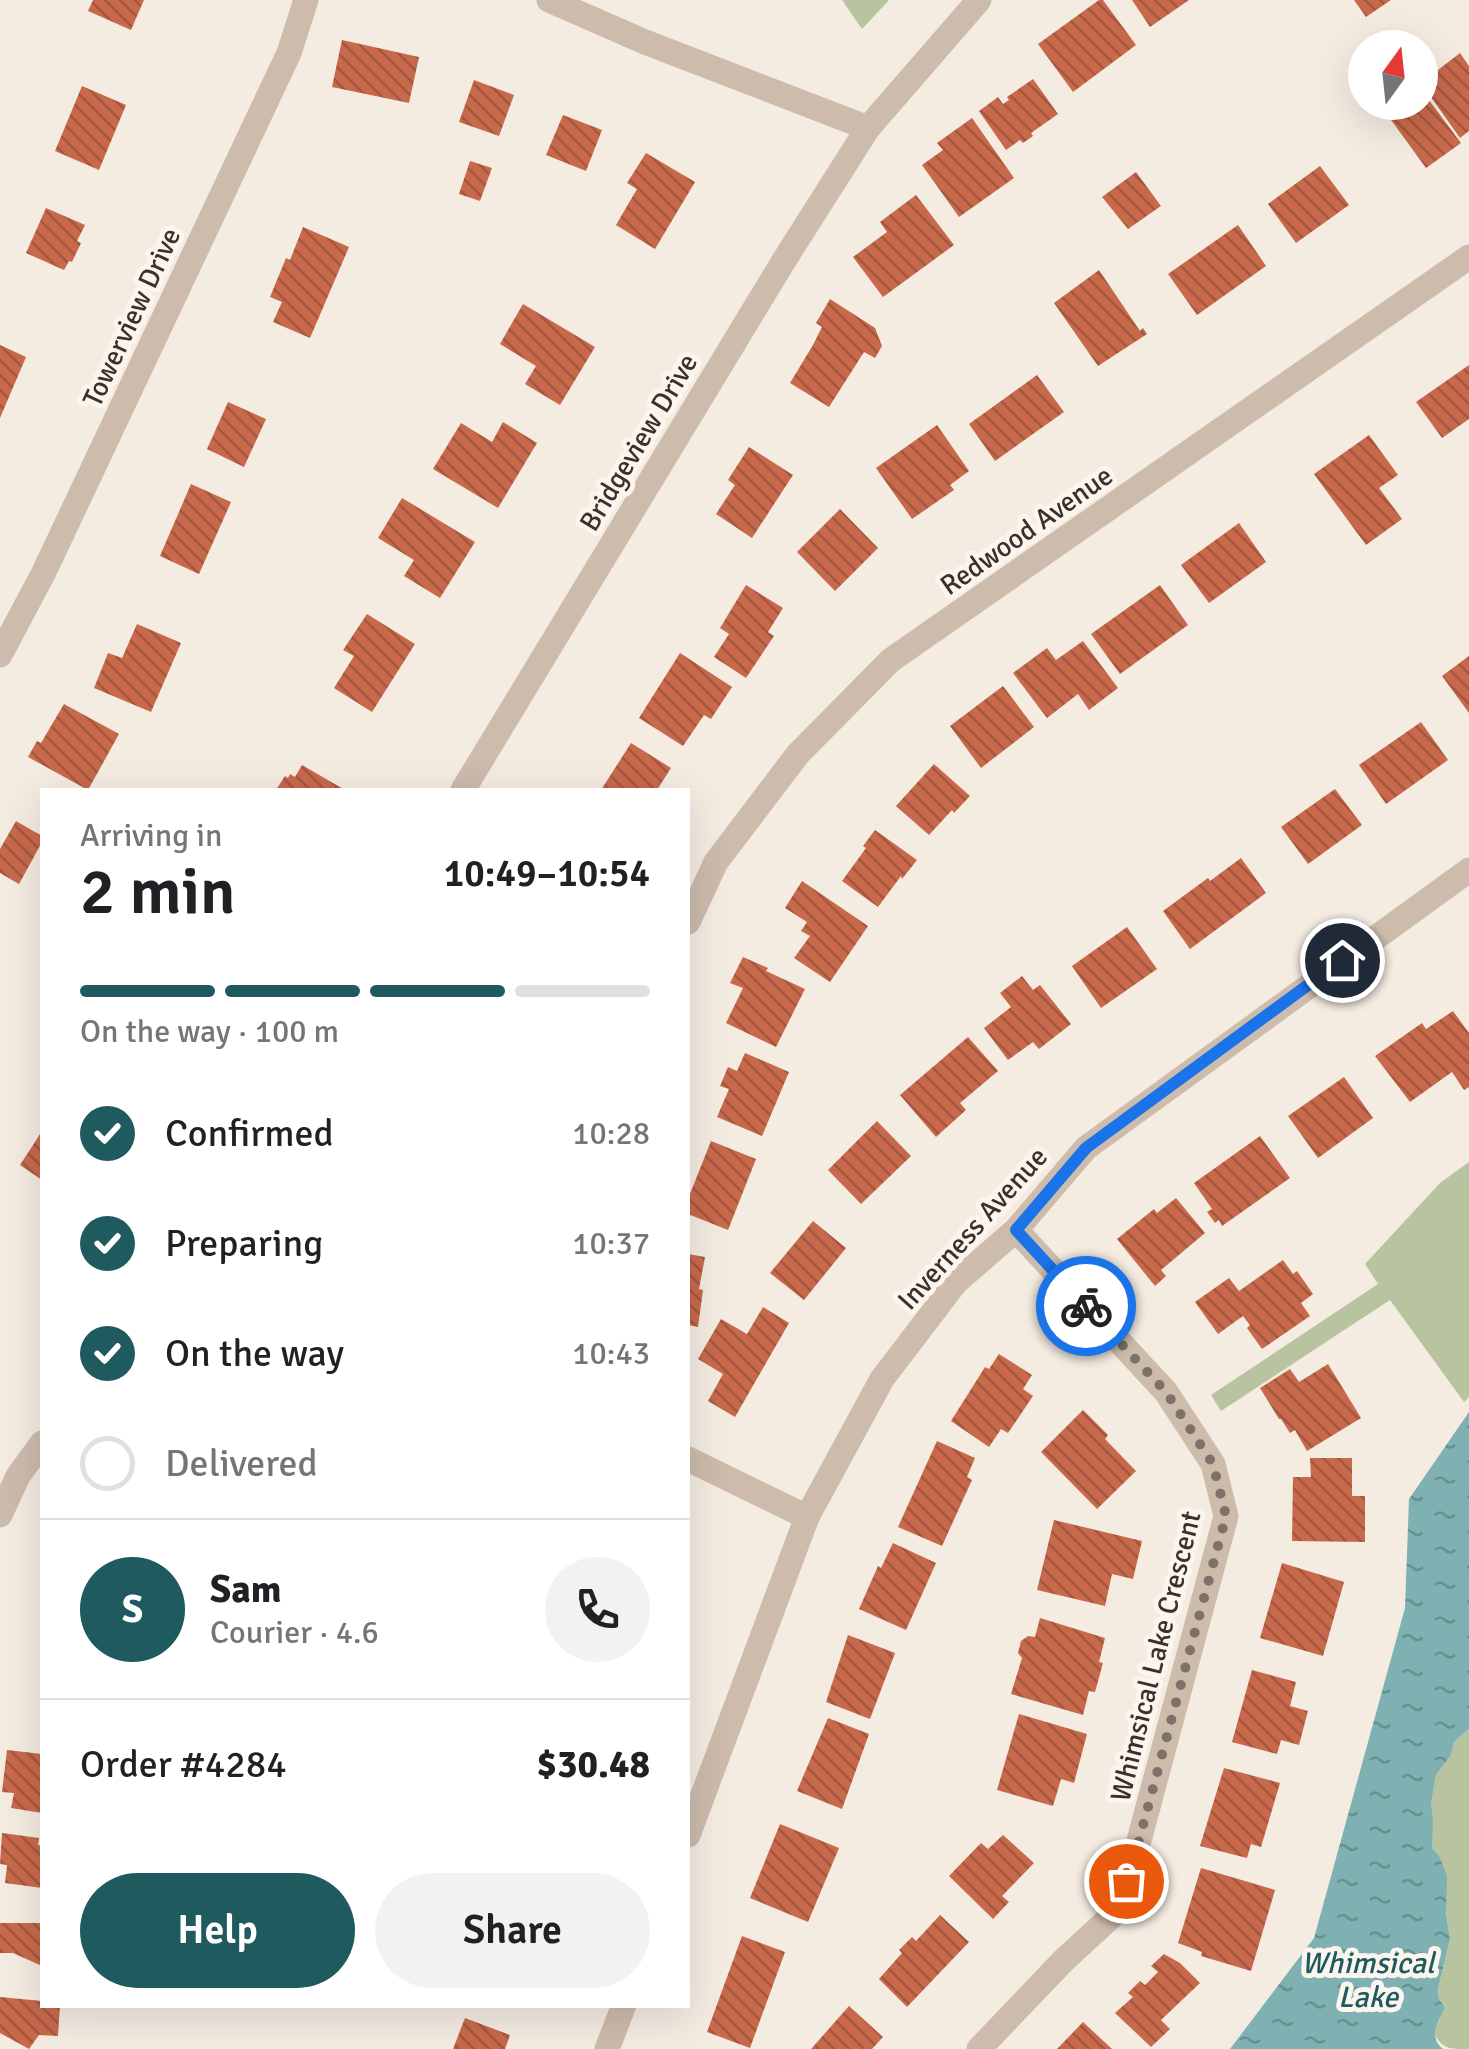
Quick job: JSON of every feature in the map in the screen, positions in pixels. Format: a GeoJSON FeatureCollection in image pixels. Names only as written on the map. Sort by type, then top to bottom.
{"type":"FeatureCollection","features":[{"type":"Feature","properties":{"kind":"street","name":"Towerview Drive"},"geometry":{"type":"LineString","coordinates":[[0,656],[44,572],[289,53],[306,0]]}},
{"type":"Feature","properties":{"kind":"street"},"geometry":{"type":"LineString","coordinates":[[549,0],[868,128]]}},
{"type":"Feature","properties":{"kind":"street","name":"Bridgeview Drive"},"geometry":{"type":"LineString","coordinates":[[463,788],[782,262],[868,128],[979,0]]}},
{"type":"Feature","properties":{"kind":"street","name":"Redwood Avenue"},"geometry":{"type":"LineString","coordinates":[[690,918],[716,862],[798,754],[892,660],[1469,257]]}},
{"type":"Feature","properties":{"kind":"street","name":"Inverness Avenue"},"geometry":{"type":"LineString","coordinates":[[690,1830],[806,1517],[882,1379],[956,1282],[1016,1230],[1086,1148],[1469,870]]}},
{"type":"Feature","properties":{"kind":"street","name":"Whimsical Lake Crescent"},"geometry":{"type":"LineString","coordinates":[[980,2049],[1114,1914],[1137,1848],[1226,1516],[1213,1464],[1166,1392],[1016,1230]]}},
{"type":"Feature","properties":{"kind":"street"},"geometry":{"type":"LineString","coordinates":[[0,1515],[18,1476],[40,1447]]}},
{"type":"Feature","properties":{"kind":"street"},"geometry":{"type":"LineString","coordinates":[[690,1460],[806,1517]]}},
{"type":"Feature","properties":{"kind":"street"},"geometry":{"type":"LineString","coordinates":[[607,2049],[623,2008]]}},
{"type":"Feature","properties":{"kind":"green space"},"geometry":{"type":"Polygon","coordinates":[[[842,0],[889,0],[862,29],[842,0]]]}},
{"type":"Feature","properties":{"kind":"green space"},"geometry":{"type":"Polygon","coordinates":[[[1469,1162],[1469,1397],[1464,1402],[1390,1300],[1221,1411],[1211,1395],[1378,1284],[1365,1264],[1440,1183],[1469,1162]]]}},
{"type":"Feature","properties":{"kind":"green space"},"geometry":{"type":"Polygon","coordinates":[[[1469,1729],[1469,2049],[1462,2049],[1443,2045],[1434,2033],[1445,2006],[1438,1989],[1450,1939],[1439,1857],[1431,1843],[1431,1804],[1436,1775],[1451,1755],[1454,1742],[1469,1729]]]}},
{"type":"Feature","properties":{"kind":"water","name":"Whimsical Lake"},"geometry":{"type":"Polygon","coordinates":[[[1469,1412],[1469,1729],[1454,1742],[1451,1755],[1436,1775],[1431,1804],[1432,1848],[1447,1876],[1450,1939],[1438,1989],[1445,2007],[1435,2034],[1443,2049],[1230,2049],[1314,1938],[1405,1608],[1409,1499],[1469,1412]]]}},
{"type":"Feature","properties":{"kind":"building"},"geometry":{"type":"Polygon","coordinates":[[[93,0],[144,0],[131,30],[88,11],[93,0]]]}},
{"type":"Feature","properties":{"kind":"building"},"geometry":{"type":"Polygon","coordinates":[[[1103,0],[1136,45],[1073,92],[1038,44],[1103,0]]]}},
{"type":"Feature","properties":{"kind":"building"},"geometry":{"type":"Polygon","coordinates":[[[1132,0],[1189,0],[1150,27],[1132,0]]]}},
{"type":"Feature","properties":{"kind":"building"},"geometry":{"type":"Polygon","coordinates":[[[1354,0],[1391,0],[1366,17],[1354,0]]]}},
{"type":"Feature","properties":{"kind":"building"},"geometry":{"type":"Polygon","coordinates":[[[342,40],[419,57],[409,103],[332,87],[342,40]]]}},
{"type":"Feature","properties":{"kind":"building"},"geometry":{"type":"Polygon","coordinates":[[[1460,53],[1469,66],[1469,131],[1460,138],[1438,107],[1438,70],[1460,53]]]}},
{"type":"Feature","properties":{"kind":"building"},"geometry":{"type":"Polygon","coordinates":[[[1033,79],[1058,114],[1023,143],[1020,140],[1006,150],[979,111],[998,97],[1003,104],[1033,79]]]}},
{"type":"Feature","properties":{"kind":"building"},"geometry":{"type":"Polygon","coordinates":[[[474,80],[514,95],[499,136],[459,122],[474,80]]]}},
{"type":"Feature","properties":{"kind":"building"},"geometry":{"type":"Polygon","coordinates":[[[82,86],[126,105],[99,170],[55,151],[82,86]]]}},
{"type":"Feature","properties":{"kind":"building"},"geometry":{"type":"Polygon","coordinates":[[[1438,112],[1461,143],[1426,168],[1391,120],[1438,120],[1438,112]]]}},
{"type":"Feature","properties":{"kind":"building"},"geometry":{"type":"Polygon","coordinates":[[[563,115],[602,130],[586,171],[546,155],[563,115]]]}},
{"type":"Feature","properties":{"kind":"building"},"geometry":{"type":"Polygon","coordinates":[[[972,118],[1014,178],[959,217],[922,165],[943,150],[937,143],[972,118]]]}},
{"type":"Feature","properties":{"kind":"building"},"geometry":{"type":"Polygon","coordinates":[[[646,153],[695,182],[655,249],[616,225],[637,189],[627,183],[646,153]]]}},
{"type":"Feature","properties":{"kind":"building"},"geometry":{"type":"Polygon","coordinates":[[[470,161],[492,168],[480,201],[459,194],[470,161]]]}},
{"type":"Feature","properties":{"kind":"building"},"geometry":{"type":"Polygon","coordinates":[[[1320,166],[1349,205],[1296,243],[1268,204],[1320,166]]]}},
{"type":"Feature","properties":{"kind":"building"},"geometry":{"type":"Polygon","coordinates":[[[1136,172],[1161,206],[1128,229],[1102,197],[1136,172]]]}},
{"type":"Feature","properties":{"kind":"building"},"geometry":{"type":"Polygon","coordinates":[[[916,195],[954,245],[883,297],[853,257],[887,232],[880,222],[916,195]]]}},
{"type":"Feature","properties":{"kind":"building"},"geometry":{"type":"Polygon","coordinates":[[[46,208],[85,225],[77,241],[81,243],[64,270],[26,253],[46,208]]]}},
{"type":"Feature","properties":{"kind":"building"},"geometry":{"type":"Polygon","coordinates":[[[1238,225],[1266,266],[1197,315],[1168,274],[1238,225]]]}},
{"type":"Feature","properties":{"kind":"building"},"geometry":{"type":"Polygon","coordinates":[[[303,227],[349,247],[310,338],[273,322],[282,302],[270,297],[303,227]]]}},
{"type":"Feature","properties":{"kind":"building"},"geometry":{"type":"Polygon","coordinates":[[[1099,270],[1140,331],[1143,328],[1147,334],[1098,366],[1054,303],[1099,270]]]}},
{"type":"Feature","properties":{"kind":"building"},"geometry":{"type":"Polygon","coordinates":[[[830,299],[875,328],[882,346],[875,358],[864,352],[829,407],[790,383],[822,327],[816,323],[830,299]]]}},
{"type":"Feature","properties":{"kind":"building"},"geometry":{"type":"Polygon","coordinates":[[[523,304],[595,347],[560,405],[525,384],[536,366],[500,344],[523,304]]]}},
{"type":"Feature","properties":{"kind":"building"},"geometry":{"type":"Polygon","coordinates":[[[0,345],[26,357],[0,418],[0,345]]]}},
{"type":"Feature","properties":{"kind":"building"},"geometry":{"type":"Polygon","coordinates":[[[1469,365],[1469,419],[1442,438],[1416,402],[1469,365]]]}},
{"type":"Feature","properties":{"kind":"building"},"geometry":{"type":"Polygon","coordinates":[[[1037,375],[1064,412],[995,461],[969,424],[1037,375]]]}},
{"type":"Feature","properties":{"kind":"building"},"geometry":{"type":"Polygon","coordinates":[[[228,402],[266,419],[244,467],[207,449],[228,402]]]}},
{"type":"Feature","properties":{"kind":"building"},"geometry":{"type":"Polygon","coordinates":[[[503,422],[537,443],[498,508],[433,469],[461,423],[492,442],[503,422]]]}},
{"type":"Feature","properties":{"kind":"building"},"geometry":{"type":"Polygon","coordinates":[[[937,425],[969,471],[950,485],[954,490],[912,519],[876,468],[937,425]]]}},
{"type":"Feature","properties":{"kind":"building"},"geometry":{"type":"Polygon","coordinates":[[[1369,435],[1398,475],[1379,488],[1402,519],[1366,545],[1314,474],[1369,435]]]}},
{"type":"Feature","properties":{"kind":"building"},"geometry":{"type":"Polygon","coordinates":[[[749,447],[793,475],[752,538],[716,514],[735,485],[728,480],[749,447]]]}},
{"type":"Feature","properties":{"kind":"building"},"geometry":{"type":"Polygon","coordinates":[[[191,484],[231,502],[199,574],[160,556],[191,484]]]}},
{"type":"Feature","properties":{"kind":"building"},"geometry":{"type":"Polygon","coordinates":[[[402,498],[475,542],[440,598],[404,576],[414,560],[378,538],[402,498]]]}},
{"type":"Feature","properties":{"kind":"building"},"geometry":{"type":"Polygon","coordinates":[[[840,509],[878,548],[835,591],[797,552],[840,509]]]}},
{"type":"Feature","properties":{"kind":"building"},"geometry":{"type":"Polygon","coordinates":[[[1239,523],[1266,562],[1209,603],[1181,565],[1239,523]]]}},
{"type":"Feature","properties":{"kind":"building"},"geometry":{"type":"Polygon","coordinates":[[[746,585],[783,608],[768,632],[774,636],[746,678],[714,657],[729,634],[720,628],[746,585]]]}},
{"type":"Feature","properties":{"kind":"building"},"geometry":{"type":"Polygon","coordinates":[[[1160,585],[1188,625],[1120,674],[1091,634],[1160,585]]]}},
{"type":"Feature","properties":{"kind":"building"},"geometry":{"type":"Polygon","coordinates":[[[367,614],[415,644],[372,712],[334,688],[354,656],[343,650],[367,614]]]}},
{"type":"Feature","properties":{"kind":"building"},"geometry":{"type":"Polygon","coordinates":[[[137,624],[181,643],[151,712],[94,688],[108,653],[122,658],[137,624]]]}},
{"type":"Feature","properties":{"kind":"building"},"geometry":{"type":"Polygon","coordinates":[[[1083,641],[1118,688],[1089,710],[1078,694],[1047,718],[1013,673],[1047,648],[1056,660],[1083,641]]]}},
{"type":"Feature","properties":{"kind":"building"},"geometry":{"type":"Polygon","coordinates":[[[680,653],[732,687],[711,719],[704,715],[683,746],[639,718],[680,653]]]}},
{"type":"Feature","properties":{"kind":"building"},"geometry":{"type":"Polygon","coordinates":[[[1469,656],[1469,713],[1442,676],[1469,656]]]}},
{"type":"Feature","properties":{"kind":"building"},"geometry":{"type":"Polygon","coordinates":[[[1003,686],[1034,727],[981,768],[950,726],[1003,686]]]}},
{"type":"Feature","properties":{"kind":"building"},"geometry":{"type":"Polygon","coordinates":[[[64,704],[119,734],[89,788],[28,757],[37,741],[41,743],[64,704]]]}},
{"type":"Feature","properties":{"kind":"building"},"geometry":{"type":"Polygon","coordinates":[[[1421,722],[1448,760],[1386,804],[1359,765],[1421,722]]]}},
{"type":"Feature","properties":{"kind":"building"},"geometry":{"type":"Polygon","coordinates":[[[631,743],[671,768],[658,788],[602,788],[631,743]]]}},
{"type":"Feature","properties":{"kind":"building"},"geometry":{"type":"Polygon","coordinates":[[[934,764],[970,796],[929,835],[896,806],[934,764]]]}},
{"type":"Feature","properties":{"kind":"building"},"geometry":{"type":"Polygon","coordinates":[[[302,765],[342,788],[277,788],[285,776],[295,777],[302,765]]]}},
{"type":"Feature","properties":{"kind":"building"},"geometry":{"type":"Polygon","coordinates":[[[1335,789],[1362,825],[1308,864],[1281,827],[1335,789]]]}},
{"type":"Feature","properties":{"kind":"building"},"geometry":{"type":"Polygon","coordinates":[[[16,821],[40,835],[40,846],[19,884],[0,873],[0,849],[16,821]]]}},
{"type":"Feature","properties":{"kind":"building"},"geometry":{"type":"Polygon","coordinates":[[[875,830],[917,860],[878,907],[842,881],[875,830]]]}},
{"type":"Feature","properties":{"kind":"building"},"geometry":{"type":"Polygon","coordinates":[[[1241,858],[1266,893],[1190,949],[1163,911],[1241,858]]]}},
{"type":"Feature","properties":{"kind":"building"},"geometry":{"type":"Polygon","coordinates":[[[802,881],[868,926],[830,982],[794,958],[810,936],[801,931],[807,922],[785,908],[802,881]]]}},
{"type":"Feature","properties":{"kind":"building"},"geometry":{"type":"Polygon","coordinates":[[[1127,927],[1157,969],[1101,1008],[1072,966],[1127,927]]]}},
{"type":"Feature","properties":{"kind":"building"},"geometry":{"type":"Polygon","coordinates":[[[743,957],[805,989],[776,1047],[726,1023],[743,988],[730,983],[743,957]]]}},
{"type":"Feature","properties":{"kind":"building"},"geometry":{"type":"Polygon","coordinates":[[[1022,976],[1033,990],[1040,985],[1071,1024],[1039,1049],[1033,1042],[1008,1060],[984,1028],[1011,1007],[1000,993],[1022,976]]]}},
{"type":"Feature","properties":{"kind":"building"},"geometry":{"type":"Polygon","coordinates":[[[1453,1011],[1469,1033],[1469,1087],[1464,1090],[1452,1072],[1410,1102],[1375,1056],[1422,1023],[1426,1029],[1453,1011]]]}},
{"type":"Feature","properties":{"kind":"building"},"geometry":{"type":"Polygon","coordinates":[[[968,1037],[998,1071],[960,1103],[966,1110],[936,1137],[900,1095],[968,1037]]]}},
{"type":"Feature","properties":{"kind":"building"},"geometry":{"type":"Polygon","coordinates":[[[745,1053],[789,1072],[762,1136],[717,1117],[729,1089],[720,1086],[728,1067],[737,1071],[745,1053]]]}},
{"type":"Feature","properties":{"kind":"building"},"geometry":{"type":"Polygon","coordinates":[[[1344,1077],[1373,1118],[1318,1158],[1288,1116],[1344,1077]]]}},
{"type":"Feature","properties":{"kind":"building"},"geometry":{"type":"Polygon","coordinates":[[[877,1121],[911,1156],[861,1204],[828,1170],[877,1121]]]}},
{"type":"Feature","properties":{"kind":"building"},"geometry":{"type":"Polygon","coordinates":[[[40,1134],[40,1179],[20,1165],[40,1134]]]}},
{"type":"Feature","properties":{"kind":"building"},"geometry":{"type":"Polygon","coordinates":[[[1260,1136],[1290,1178],[1222,1226],[1219,1220],[1215,1223],[1207,1212],[1212,1209],[1194,1183],[1260,1136]]]}},
{"type":"Feature","properties":{"kind":"building"},"geometry":{"type":"Polygon","coordinates":[[[711,1141],[756,1159],[728,1230],[690,1215],[690,1194],[711,1141]]]}},
{"type":"Feature","properties":{"kind":"building"},"geometry":{"type":"Polygon","coordinates":[[[1176,1198],[1205,1233],[1161,1270],[1166,1276],[1155,1286],[1117,1239],[1154,1209],[1157,1213],[1176,1198]]]}},
{"type":"Feature","properties":{"kind":"building"},"geometry":{"type":"Polygon","coordinates":[[[813,1221],[846,1248],[804,1300],[770,1273],[813,1221]]]}},
{"type":"Feature","properties":{"kind":"building"},"geometry":{"type":"Polygon","coordinates":[[[690,1254],[705,1257],[698,1327],[690,1325],[690,1254]]]}},
{"type":"Feature","properties":{"kind":"building"},"geometry":{"type":"Polygon","coordinates":[[[1283,1260],[1293,1274],[1297,1271],[1313,1294],[1301,1303],[1310,1316],[1262,1349],[1243,1316],[1218,1334],[1195,1302],[1229,1278],[1239,1291],[1283,1260]]]}},
{"type":"Feature","properties":{"kind":"building"},"geometry":{"type":"Polygon","coordinates":[[[763,1307],[789,1323],[735,1417],[708,1401],[723,1374],[698,1359],[721,1319],[747,1334],[763,1307]]]}},
{"type":"Feature","properties":{"kind":"building"},"geometry":{"type":"Polygon","coordinates":[[[999,1354],[1032,1375],[1023,1389],[1033,1396],[1008,1433],[1001,1429],[989,1447],[951,1421],[985,1367],[989,1369],[999,1354]]]}},
{"type":"Feature","properties":{"kind":"building"},"geometry":{"type":"Polygon","coordinates":[[[1328,1364],[1361,1418],[1307,1451],[1295,1430],[1290,1433],[1279,1419],[1260,1388],[1290,1369],[1299,1382],[1328,1364]]]}},
{"type":"Feature","properties":{"kind":"building"},"geometry":{"type":"Polygon","coordinates":[[[1083,1410],[1136,1471],[1097,1509],[1041,1452],[1083,1410]]]}},
{"type":"Feature","properties":{"kind":"building"},"geometry":{"type":"Polygon","coordinates":[[[937,1441],[975,1458],[967,1477],[972,1480],[942,1546],[898,1527],[937,1441]]]}},
{"type":"Feature","properties":{"kind":"building"},"geometry":{"type":"Polygon","coordinates":[[[1310,1458],[1352,1458],[1352,1496],[1365,1496],[1365,1542],[1292,1541],[1293,1477],[1311,1477],[1310,1458]]]}},
{"type":"Feature","properties":{"kind":"building"},"geometry":{"type":"Polygon","coordinates":[[[1054,1520],[1142,1541],[1133,1579],[1112,1574],[1105,1606],[1037,1590],[1054,1520]]]}},
{"type":"Feature","properties":{"kind":"building"},"geometry":{"type":"Polygon","coordinates":[[[893,1543],[936,1563],[906,1630],[859,1609],[893,1543]]]}},
{"type":"Feature","properties":{"kind":"building"},"geometry":{"type":"Polygon","coordinates":[[[1282,1563],[1344,1582],[1323,1656],[1260,1638],[1282,1563]]]}},
{"type":"Feature","properties":{"kind":"building"},"geometry":{"type":"Polygon","coordinates":[[[1040,1618],[1105,1638],[1095,1692],[1089,1691],[1083,1715],[1011,1694],[1022,1658],[1018,1653],[1021,1641],[1035,1637],[1040,1618]]]}},
{"type":"Feature","properties":{"kind":"building"},"geometry":{"type":"Polygon","coordinates":[[[848,1635],[895,1653],[870,1719],[826,1702],[848,1635]]]}},
{"type":"Feature","properties":{"kind":"building"},"geometry":{"type":"Polygon","coordinates":[[[1252,1670],[1296,1682],[1290,1706],[1308,1711],[1299,1745],[1281,1740],[1277,1754],[1232,1742],[1252,1670]]]}},
{"type":"Feature","properties":{"kind":"building"},"geometry":{"type":"Polygon","coordinates":[[[1019,1714],[1087,1734],[1074,1783],[1061,1779],[1053,1806],[997,1790],[1019,1714]]]}},
{"type":"Feature","properties":{"kind":"building"},"geometry":{"type":"Polygon","coordinates":[[[828,1718],[869,1734],[842,1809],[797,1791],[828,1718]]]}},
{"type":"Feature","properties":{"kind":"building"},"geometry":{"type":"Polygon","coordinates":[[[7,1750],[40,1754],[40,1813],[11,1808],[14,1793],[2,1792],[7,1750]]]}},
{"type":"Feature","properties":{"kind":"building"},"geometry":{"type":"Polygon","coordinates":[[[1224,1768],[1280,1783],[1261,1847],[1251,1844],[1247,1858],[1200,1846],[1224,1768]]]}},
{"type":"Feature","properties":{"kind":"building"},"geometry":{"type":"Polygon","coordinates":[[[780,1824],[839,1848],[808,1922],[750,1898],[780,1824]]]}},
{"type":"Feature","properties":{"kind":"building"},"geometry":{"type":"Polygon","coordinates":[[[2,1833],[39,1838],[40,1888],[5,1883],[7,1865],[0,1864],[2,1833]]]}},
{"type":"Feature","properties":{"kind":"building"},"geometry":{"type":"Polygon","coordinates":[[[1003,1835],[1034,1863],[1002,1896],[1009,1902],[993,1919],[949,1876],[981,1843],[988,1849],[1003,1835]]]}},
{"type":"Feature","properties":{"kind":"building"},"geometry":{"type":"Polygon","coordinates":[[[1201,1868],[1275,1890],[1251,1971],[1201,1956],[1202,1952],[1178,1943],[1201,1868]]]}},
{"type":"Feature","properties":{"kind":"building"},"geometry":{"type":"Polygon","coordinates":[[[940,1915],[969,1942],[907,2007],[879,1979],[902,1953],[899,1950],[912,1937],[916,1941],[940,1915]]]}},
{"type":"Feature","properties":{"kind":"building"},"geometry":{"type":"Polygon","coordinates":[[[0,1923],[40,1923],[40,1965],[13,1953],[0,1953],[0,1923]]]}},
{"type":"Feature","properties":{"kind":"building"},"geometry":{"type":"Polygon","coordinates":[[[742,1936],[785,1952],[750,2048],[707,2032],[742,1936]]]}},
{"type":"Feature","properties":{"kind":"building"},"geometry":{"type":"Polygon","coordinates":[[[1164,1954],[1180,1963],[1200,1983],[1161,2020],[1170,2029],[1151,2047],[1115,2013],[1133,1997],[1128,1993],[1140,1981],[1145,1985],[1158,1972],[1151,1966],[1164,1954]]]}},
{"type":"Feature","properties":{"kind":"building"},"geometry":{"type":"Polygon","coordinates":[[[0,1997],[40,2001],[40,2008],[60,2008],[58,2036],[39,2035],[29,2049],[0,2033],[0,1997]]]}},
{"type":"Feature","properties":{"kind":"building"},"geometry":{"type":"Polygon","coordinates":[[[849,2006],[883,2037],[872,2049],[811,2049],[849,2006]]]}},
{"type":"Feature","properties":{"kind":"building"},"geometry":{"type":"Polygon","coordinates":[[[465,2018],[510,2035],[505,2049],[453,2049],[465,2018]]]}},
{"type":"Feature","properties":{"kind":"building"},"geometry":{"type":"Polygon","coordinates":[[[1083,2022],[1112,2049],[1057,2049],[1083,2022]]]}},
{"type":"Feature","properties":{"kind":"way so far"},"geometry":{"type":"LineString","coordinates":[[1086,1306],[1166,1392],[1213,1464],[1226,1516],[1126,1881]]}},
{"type":"Feature","properties":{"kind":"route"},"geometry":{"type":"LineString","coordinates":[[1086,1306],[1016,1230],[1086,1148],[1342,960]]}}]}
